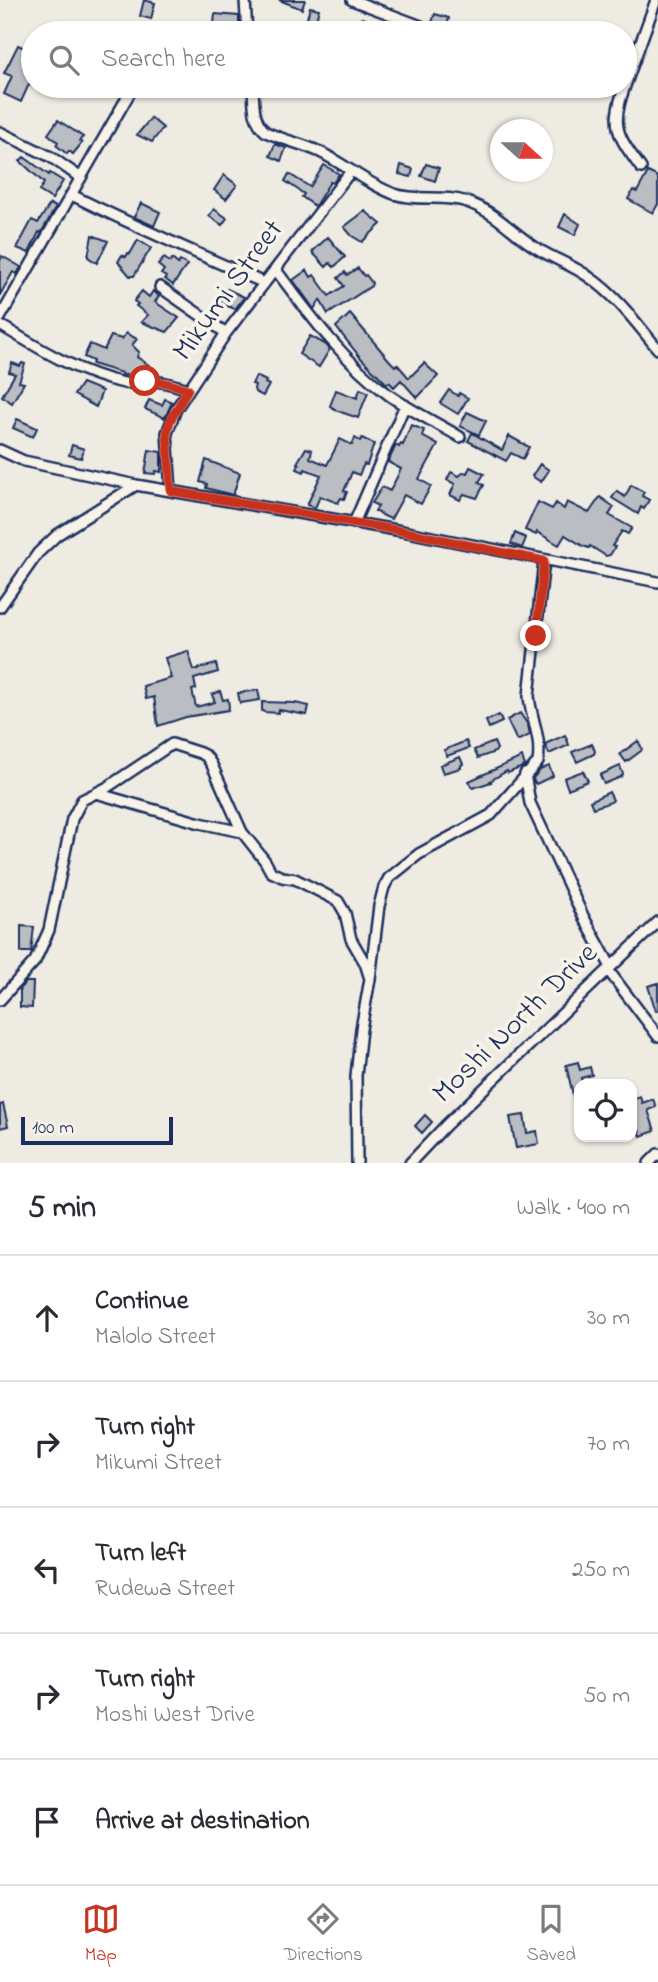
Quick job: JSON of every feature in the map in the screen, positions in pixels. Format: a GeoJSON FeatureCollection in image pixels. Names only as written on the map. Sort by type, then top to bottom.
{"type":"FeatureCollection","features":[{"type":"Feature","properties":{"kind":"street"},"geometry":{"type":"LineString","coordinates":[[245,0],[246,21]]}},
{"type":"Feature","properties":{"kind":"street"},"geometry":{"type":"LineString","coordinates":[[352,0],[408,21]]}},
{"type":"Feature","properties":{"kind":"street"},"geometry":{"type":"LineString","coordinates":[[637,53],[656,0]]}},
{"type":"Feature","properties":{"kind":"street"},"geometry":{"type":"LineString","coordinates":[[0,318],[127,98]]}},
{"type":"Feature","properties":{"kind":"street"},"geometry":{"type":"LineString","coordinates":[[254,98],[258,126],[266,132],[319,152],[365,181],[398,195],[464,201],[496,215],[528,243],[543,253],[570,264],[604,288],[658,349]]}},
{"type":"Feature","properties":{"kind":"street"},"geometry":{"type":"LineString","coordinates":[[621,98],[615,114],[616,124],[641,168]]}},
{"type":"Feature","properties":{"kind":"street"},"geometry":{"type":"LineString","coordinates":[[0,132],[51,157],[81,178]]}},
{"type":"Feature","properties":{"kind":"street","name":"Mikumi Street"},"geometry":{"type":"LineString","coordinates":[[171,491],[167,433],[170,421],[188,389],[226,333],[351,172]]}},
{"type":"Feature","properties":{"kind":"street"},"geometry":{"type":"LineString","coordinates":[[72,195],[264,283]]}},
{"type":"Feature","properties":{"kind":"street"},"geometry":{"type":"LineString","coordinates":[[276,270],[351,361],[405,405],[460,437]]}},
{"type":"Feature","properties":{"kind":"street"},"geometry":{"type":"LineString","coordinates":[[160,288],[226,333]]}},
{"type":"Feature","properties":{"kind":"street"},"geometry":{"type":"LineString","coordinates":[[0,325],[63,360],[107,378],[127,384],[162,382],[188,389]]}},
{"type":"Feature","properties":{"kind":"street"},"geometry":{"type":"LineString","coordinates":[[354,523],[405,405]]}},
{"type":"Feature","properties":{"kind":"street"},"geometry":{"type":"LineString","coordinates":[[0,450],[24,461],[136,485],[354,523],[658,582]]}},
{"type":"Feature","properties":{"kind":"street"},"geometry":{"type":"LineString","coordinates":[[0,607],[38,554],[57,535],[136,485]]}},
{"type":"Feature","properties":{"kind":"street"},"geometry":{"type":"LineString","coordinates":[[357,1163],[356,1076],[379,905],[384,887],[389,878],[419,854],[491,815],[533,768],[539,756],[537,728],[530,710],[529,696],[544,561]]}},
{"type":"Feature","properties":{"kind":"street"},"geometry":{"type":"LineString","coordinates":[[0,1000],[36,961],[44,943],[72,819],[82,800],[151,760],[172,744],[206,756],[242,832],[271,872],[315,887],[342,905],[347,929],[365,963],[370,979]]}},
{"type":"Feature","properties":{"kind":"street"},"geometry":{"type":"LineString","coordinates":[[526,774],[530,803],[584,918],[610,969],[658,1036]]}},
{"type":"Feature","properties":{"kind":"street"},"geometry":{"type":"LineString","coordinates":[[96,793],[242,832]]}},
{"type":"Feature","properties":{"kind":"street","name":"Moshi North Drive"},"geometry":{"type":"LineString","coordinates":[[410,1163],[446,1125],[658,922]]}},
{"type":"Feature","properties":{"kind":"street"},"geometry":{"type":"LineString","coordinates":[[649,1163],[658,1154]]}},
{"type":"Feature","properties":{"kind":"building"},"geometry":{"type":"Polygon","coordinates":[[[144,0],[155,3],[151,19],[140,16],[144,0]]]}},
{"type":"Feature","properties":{"kind":"building"},"geometry":{"type":"Polygon","coordinates":[[[279,0],[305,0],[302,9],[279,0]]]}},
{"type":"Feature","properties":{"kind":"building"},"geometry":{"type":"Polygon","coordinates":[[[310,7],[319,9],[316,21],[306,21],[310,7]]]}},
{"type":"Feature","properties":{"kind":"building"},"geometry":{"type":"Polygon","coordinates":[[[215,14],[239,16],[239,21],[214,21],[215,14]]]}},
{"type":"Feature","properties":{"kind":"building"},"geometry":{"type":"Polygon","coordinates":[[[435,14],[449,18],[448,21],[432,21],[435,14]]]}},
{"type":"Feature","properties":{"kind":"building"},"geometry":{"type":"Polygon","coordinates":[[[18,45],[21,46],[21,102],[4,94],[12,76],[4,73],[18,45]]]}},
{"type":"Feature","properties":{"kind":"building"},"geometry":{"type":"Polygon","coordinates":[[[151,118],[163,128],[152,142],[137,135],[151,118]]]}},
{"type":"Feature","properties":{"kind":"building"},"geometry":{"type":"Polygon","coordinates":[[[58,120],[83,137],[79,141],[82,143],[73,154],[69,151],[67,154],[48,134],[58,120]]]}},
{"type":"Feature","properties":{"kind":"building"},"geometry":{"type":"Polygon","coordinates":[[[275,144],[286,148],[281,161],[270,156],[275,144]]]}},
{"type":"Feature","properties":{"kind":"building"},"geometry":{"type":"Polygon","coordinates":[[[24,157],[49,175],[50,173],[63,181],[52,199],[39,191],[44,183],[20,161],[24,157]]]}},
{"type":"Feature","properties":{"kind":"building"},"geometry":{"type":"Polygon","coordinates":[[[426,164],[439,168],[435,181],[421,176],[426,164]]]}},
{"type":"Feature","properties":{"kind":"building"},"geometry":{"type":"Polygon","coordinates":[[[324,165],[339,174],[333,183],[330,182],[315,206],[302,197],[304,194],[285,181],[289,174],[310,187],[324,165]]]}},
{"type":"Feature","properties":{"kind":"building"},"geometry":{"type":"Polygon","coordinates":[[[401,165],[413,169],[411,177],[399,174],[401,165]]]}},
{"type":"Feature","properties":{"kind":"building"},"geometry":{"type":"Polygon","coordinates":[[[648,172],[658,177],[658,204],[653,213],[628,199],[633,190],[637,192],[648,172]]]}},
{"type":"Feature","properties":{"kind":"building"},"geometry":{"type":"Polygon","coordinates":[[[224,175],[237,185],[226,199],[214,190],[224,175]]]}},
{"type":"Feature","properties":{"kind":"building"},"geometry":{"type":"Polygon","coordinates":[[[141,203],[160,212],[154,226],[134,217],[141,203]]]}},
{"type":"Feature","properties":{"kind":"building"},"geometry":{"type":"Polygon","coordinates":[[[50,204],[56,207],[29,253],[17,248],[32,220],[38,223],[50,204]]]}},
{"type":"Feature","properties":{"kind":"building"},"geometry":{"type":"Polygon","coordinates":[[[214,209],[227,218],[222,225],[209,216],[214,209]]]}},
{"type":"Feature","properties":{"kind":"building"},"geometry":{"type":"Polygon","coordinates":[[[365,211],[381,224],[362,242],[344,227],[365,211]]]}},
{"type":"Feature","properties":{"kind":"building"},"geometry":{"type":"Polygon","coordinates":[[[565,214],[580,224],[575,235],[559,227],[565,214]]]}},
{"type":"Feature","properties":{"kind":"building"},"geometry":{"type":"Polygon","coordinates":[[[92,235],[108,241],[97,263],[88,257],[92,235]]]}},
{"type":"Feature","properties":{"kind":"building"},"geometry":{"type":"Polygon","coordinates":[[[328,237],[345,257],[334,267],[330,263],[326,267],[312,252],[328,237]]]}},
{"type":"Feature","properties":{"kind":"building"},"geometry":{"type":"Polygon","coordinates":[[[138,240],[151,248],[134,276],[130,276],[118,262],[122,255],[126,257],[130,254],[138,240]]]}},
{"type":"Feature","properties":{"kind":"building"},"geometry":{"type":"Polygon","coordinates":[[[2,256],[21,267],[17,274],[13,272],[0,295],[0,261],[2,256]]]}},
{"type":"Feature","properties":{"kind":"building"},"geometry":{"type":"Polygon","coordinates":[[[164,258],[187,265],[173,285],[161,274],[164,270],[158,265],[164,258]]]}},
{"type":"Feature","properties":{"kind":"building"},"geometry":{"type":"Polygon","coordinates":[[[358,268],[372,283],[371,286],[328,314],[320,300],[314,309],[293,280],[307,270],[311,277],[314,275],[329,296],[344,286],[338,278],[345,272],[347,275],[358,268]]]}},
{"type":"Feature","properties":{"kind":"building"},"geometry":{"type":"Polygon","coordinates":[[[227,289],[244,297],[235,309],[220,303],[227,289]]]}},
{"type":"Feature","properties":{"kind":"building"},"geometry":{"type":"Polygon","coordinates":[[[142,291],[149,297],[153,291],[159,296],[155,302],[179,318],[167,332],[141,322],[148,315],[136,306],[138,304],[134,301],[142,291]]]}},
{"type":"Feature","properties":{"kind":"building"},"geometry":{"type":"Polygon","coordinates":[[[350,314],[390,361],[395,366],[397,364],[409,378],[424,363],[438,376],[417,398],[401,380],[394,387],[389,382],[387,384],[360,357],[336,327],[350,314]]]}},
{"type":"Feature","properties":{"kind":"building"},"geometry":{"type":"Polygon","coordinates":[[[126,333],[137,339],[132,345],[139,352],[137,357],[149,365],[145,374],[121,375],[122,373],[92,364],[93,361],[84,357],[90,344],[104,350],[111,336],[122,339],[126,333]]]}},
{"type":"Feature","properties":{"kind":"building"},"geometry":{"type":"Polygon","coordinates":[[[310,336],[330,349],[319,367],[299,354],[310,336]]]}},
{"type":"Feature","properties":{"kind":"building"},"geometry":{"type":"Polygon","coordinates":[[[12,363],[20,366],[25,364],[19,382],[24,383],[12,403],[2,396],[15,374],[9,372],[12,363]]]}},
{"type":"Feature","properties":{"kind":"building"},"geometry":{"type":"Polygon","coordinates":[[[256,376],[269,385],[263,396],[255,392],[255,385],[252,384],[256,376]]]}},
{"type":"Feature","properties":{"kind":"building"},"geometry":{"type":"Polygon","coordinates":[[[82,383],[102,391],[96,407],[74,395],[82,383]]]}},
{"type":"Feature","properties":{"kind":"building"},"geometry":{"type":"Polygon","coordinates":[[[360,389],[368,392],[358,418],[330,406],[336,390],[357,398],[360,389]]]}},
{"type":"Feature","properties":{"kind":"building"},"geometry":{"type":"Polygon","coordinates":[[[449,390],[468,398],[458,414],[440,403],[449,390]]]}},
{"type":"Feature","properties":{"kind":"building"},"geometry":{"type":"Polygon","coordinates":[[[165,399],[172,402],[165,418],[145,409],[149,400],[162,405],[165,399]]]}},
{"type":"Feature","properties":{"kind":"building"},"geometry":{"type":"Polygon","coordinates":[[[467,412],[486,421],[479,435],[460,426],[467,412]]]}},
{"type":"Feature","properties":{"kind":"building"},"geometry":{"type":"Polygon","coordinates":[[[17,419],[37,428],[33,437],[13,428],[17,419]]]}},
{"type":"Feature","properties":{"kind":"building"},"geometry":{"type":"Polygon","coordinates":[[[411,425],[424,430],[422,436],[438,445],[419,479],[431,486],[421,504],[404,495],[391,519],[375,511],[378,506],[372,503],[382,487],[390,491],[401,469],[388,462],[396,445],[403,445],[411,425]]]}},
{"type":"Feature","properties":{"kind":"building"},"geometry":{"type":"Polygon","coordinates":[[[472,433],[502,450],[509,436],[529,447],[523,459],[511,453],[506,461],[468,441],[472,433]]]}},
{"type":"Feature","properties":{"kind":"building"},"geometry":{"type":"Polygon","coordinates":[[[355,438],[360,441],[362,438],[374,444],[367,465],[364,464],[359,475],[352,472],[344,491],[347,492],[344,499],[341,498],[338,503],[320,496],[315,508],[307,505],[321,475],[297,469],[297,463],[306,448],[312,450],[310,458],[327,465],[340,439],[352,445],[355,438]]]}},
{"type":"Feature","properties":{"kind":"building"},"geometry":{"type":"Polygon","coordinates":[[[72,445],[84,449],[81,458],[69,455],[72,445]]]}},
{"type":"Feature","properties":{"kind":"building"},"geometry":{"type":"Polygon","coordinates":[[[149,450],[161,452],[161,472],[145,473],[149,450]]]}},
{"type":"Feature","properties":{"kind":"building"},"geometry":{"type":"Polygon","coordinates":[[[206,460],[240,473],[233,495],[206,488],[207,484],[200,482],[206,460]]]}},
{"type":"Feature","properties":{"kind":"building"},"geometry":{"type":"Polygon","coordinates":[[[540,464],[549,470],[541,482],[532,476],[540,464]]]}},
{"type":"Feature","properties":{"kind":"building"},"geometry":{"type":"Polygon","coordinates":[[[470,467],[484,474],[479,482],[484,485],[477,498],[464,494],[460,500],[450,495],[455,484],[447,480],[451,472],[459,476],[467,473],[470,467]]]}},
{"type":"Feature","properties":{"kind":"building"},"geometry":{"type":"Polygon","coordinates":[[[631,485],[644,492],[642,496],[649,500],[638,514],[612,498],[617,491],[625,497],[631,485]]]}},
{"type":"Feature","properties":{"kind":"building"},"geometry":{"type":"Polygon","coordinates":[[[600,497],[614,507],[609,515],[632,528],[628,534],[622,531],[612,546],[615,547],[610,555],[606,556],[590,546],[583,546],[565,535],[559,545],[537,532],[536,535],[525,530],[538,502],[552,509],[556,503],[564,509],[567,502],[589,513],[600,497]]]}},
{"type":"Feature","properties":{"kind":"building"},"geometry":{"type":"Polygon","coordinates":[[[515,533],[526,538],[522,548],[511,544],[515,533]]]}},
{"type":"Feature","properties":{"kind":"building"},"geometry":{"type":"Polygon","coordinates":[[[188,651],[194,670],[216,664],[218,672],[194,679],[196,689],[192,690],[196,707],[215,702],[212,695],[220,691],[223,700],[228,699],[228,710],[186,717],[158,726],[154,697],[146,699],[143,686],[171,678],[165,658],[188,651]]]}},
{"type":"Feature","properties":{"kind":"building"},"geometry":{"type":"Polygon","coordinates":[[[258,690],[260,700],[240,703],[238,693],[258,690]]]}},
{"type":"Feature","properties":{"kind":"building"},"geometry":{"type":"Polygon","coordinates":[[[262,702],[309,706],[307,715],[279,710],[278,713],[264,712],[262,702]]]}},
{"type":"Feature","properties":{"kind":"building"},"geometry":{"type":"Polygon","coordinates":[[[520,713],[528,725],[530,735],[519,740],[507,720],[520,713]]]}},
{"type":"Feature","properties":{"kind":"building"},"geometry":{"type":"Polygon","coordinates":[[[499,715],[502,722],[489,728],[486,721],[499,715]]]}},
{"type":"Feature","properties":{"kind":"building"},"geometry":{"type":"Polygon","coordinates":[[[565,735],[569,745],[549,754],[545,744],[565,735]]]}},
{"type":"Feature","properties":{"kind":"building"},"geometry":{"type":"Polygon","coordinates":[[[466,741],[469,748],[447,756],[444,750],[466,741]]]}},
{"type":"Feature","properties":{"kind":"building"},"geometry":{"type":"Polygon","coordinates":[[[638,741],[641,751],[626,762],[620,754],[638,741]]]}},
{"type":"Feature","properties":{"kind":"building"},"geometry":{"type":"Polygon","coordinates":[[[494,742],[497,749],[495,752],[478,758],[474,750],[494,742]]]}},
{"type":"Feature","properties":{"kind":"building"},"geometry":{"type":"Polygon","coordinates":[[[592,744],[594,754],[577,762],[572,752],[592,744]]]}},
{"type":"Feature","properties":{"kind":"building"},"geometry":{"type":"Polygon","coordinates":[[[460,757],[463,764],[461,768],[443,773],[440,765],[460,757]]]}},
{"type":"Feature","properties":{"kind":"building"},"geometry":{"type":"Polygon","coordinates":[[[522,757],[525,766],[508,773],[507,771],[491,782],[473,788],[469,781],[522,757]]]}},
{"type":"Feature","properties":{"kind":"building"},"geometry":{"type":"Polygon","coordinates":[[[549,766],[553,776],[536,784],[533,778],[540,770],[549,766]]]}},
{"type":"Feature","properties":{"kind":"building"},"geometry":{"type":"Polygon","coordinates":[[[620,766],[623,774],[621,777],[604,784],[600,775],[620,766]]]}},
{"type":"Feature","properties":{"kind":"building"},"geometry":{"type":"Polygon","coordinates":[[[583,771],[588,781],[568,789],[564,778],[583,771]]]}},
{"type":"Feature","properties":{"kind":"building"},"geometry":{"type":"Polygon","coordinates":[[[609,792],[613,800],[611,802],[593,808],[590,801],[609,792]]]}},
{"type":"Feature","properties":{"kind":"building"},"geometry":{"type":"Polygon","coordinates":[[[21,926],[34,927],[31,952],[21,952],[21,926]]]}},
{"type":"Feature","properties":{"kind":"building"},"geometry":{"type":"Polygon","coordinates":[[[26,982],[33,982],[32,1008],[20,1007],[20,988],[26,982]]]}},
{"type":"Feature","properties":{"kind":"building"},"geometry":{"type":"Polygon","coordinates":[[[658,983],[658,1011],[656,1011],[648,986],[658,983]]]}},
{"type":"Feature","properties":{"kind":"building"},"geometry":{"type":"Polygon","coordinates":[[[578,1062],[580,1070],[590,1067],[592,1075],[574,1079],[574,1099],[566,1065],[578,1062]]]}},
{"type":"Feature","properties":{"kind":"building"},"geometry":{"type":"Polygon","coordinates":[[[640,1096],[642,1103],[653,1099],[656,1107],[648,1110],[655,1131],[641,1136],[637,1124],[637,1097],[640,1096]]]}},
{"type":"Feature","properties":{"kind":"building"},"geometry":{"type":"Polygon","coordinates":[[[3,1104],[8,1126],[0,1128],[0,1105],[3,1104]]]}},
{"type":"Feature","properties":{"kind":"building"},"geometry":{"type":"Polygon","coordinates":[[[425,1115],[432,1122],[422,1133],[415,1126],[425,1115]]]}},
{"type":"Feature","properties":{"kind":"building"},"geometry":{"type":"Polygon","coordinates":[[[524,1115],[527,1133],[537,1131],[539,1144],[516,1148],[510,1117],[524,1115]]]}},
{"type":"Feature","properties":{"kind":"route"},"geometry":{"type":"LineString","coordinates":[[145,381],[162,382],[188,389],[170,421],[167,433],[171,491],[402,531],[544,561],[536,636]]}}]}
